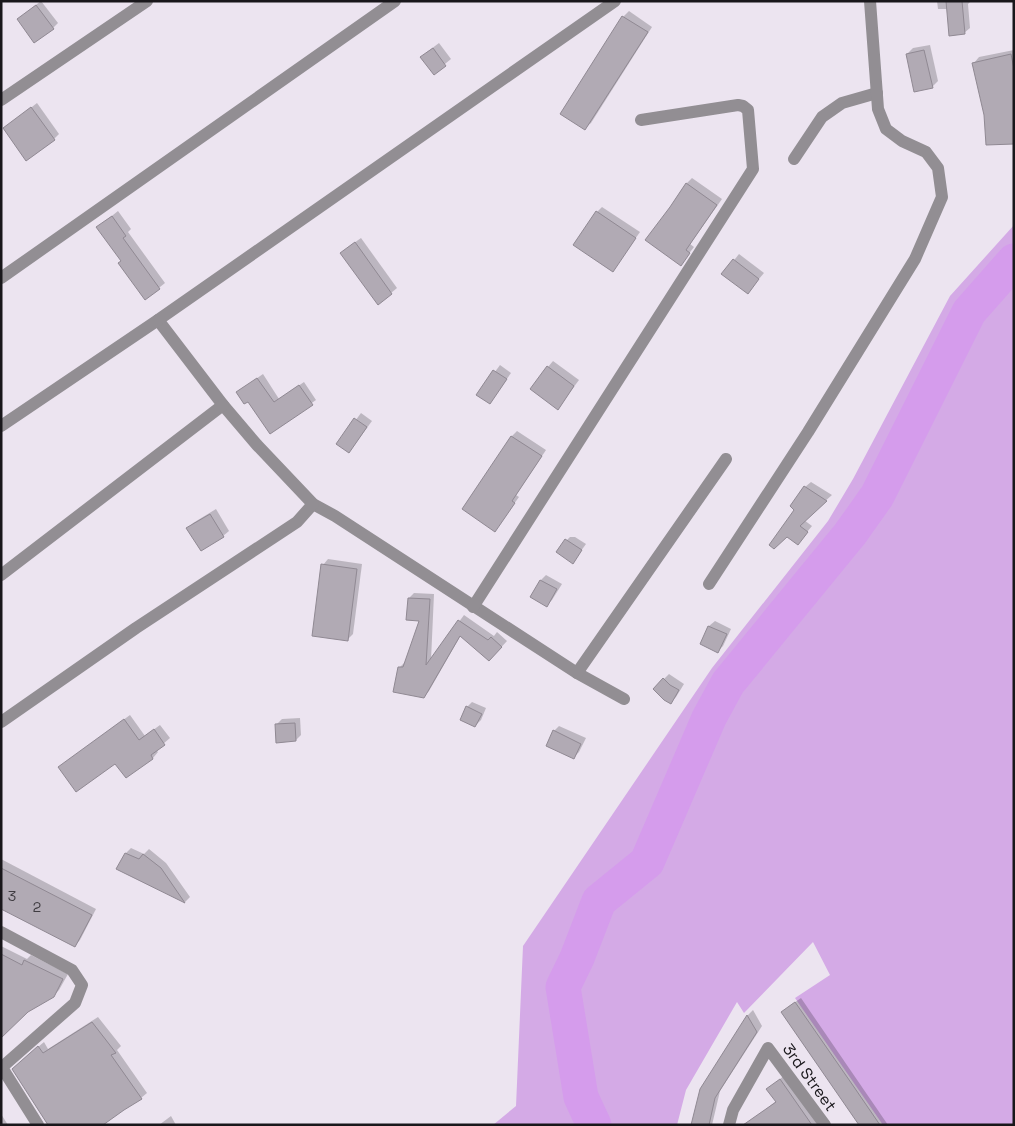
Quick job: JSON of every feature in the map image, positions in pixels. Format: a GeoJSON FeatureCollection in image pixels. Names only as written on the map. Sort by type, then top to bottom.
{"type":"FeatureCollection","features":[{"type":"Feature","properties":{"kind":"street"},"geometry":{"type":"LineString","coordinates":[[1,100],[147,1]]}},
{"type":"Feature","properties":{"kind":"street"},"geometry":{"type":"LineString","coordinates":[[1,278],[395,1]]}},
{"type":"Feature","properties":{"kind":"street"},"geometry":{"type":"LineString","coordinates":[[1,426],[158,320],[614,1]]}},
{"type":"Feature","properties":{"kind":"street"},"geometry":{"type":"LineString","coordinates":[[709,584],[808,432],[915,260],[942,197],[938,168],[926,152],[902,142],[886,129],[878,109],[870,1]]}},
{"type":"Feature","properties":{"kind":"street"},"geometry":{"type":"LineString","coordinates":[[794,159],[822,117],[842,103],[877,93]]}},
{"type":"Feature","properties":{"kind":"street"},"geometry":{"type":"LineString","coordinates":[[472,607],[753,169],[748,110],[743,106],[738,105],[641,120]]}},
{"type":"Feature","properties":{"kind":"street"},"geometry":{"type":"LineString","coordinates":[[158,320],[222,405],[313,504],[335,516],[472,607],[577,673],[624,699]]}},
{"type":"Feature","properties":{"kind":"street"},"geometry":{"type":"LineString","coordinates":[[1,575],[222,405]]}},
{"type":"Feature","properties":{"kind":"street"},"geometry":{"type":"LineString","coordinates":[[577,673],[726,459]]}},
{"type":"Feature","properties":{"kind":"street"},"geometry":{"type":"LineString","coordinates":[[1,722],[136,628],[298,522],[313,504]]}},
{"type":"Feature","properties":{"kind":"street"},"geometry":{"type":"LineString","coordinates":[[1,932],[72,970],[82,985],[75,1003],[2,1067],[38,1125]]}},
{"type":"Feature","properties":{"kind":"street","name":"3rd Street"},"geometry":{"type":"LineString","coordinates":[[730,1125],[733,1110],[768,1048],[825,1125]]}},
{"type":"Feature","properties":{"kind":"shaded area"},"geometry":{"type":"Polygon","coordinates":[[[1014,225],[1014,1125],[883,1125],[795,998],[830,975],[813,942],[744,1013],[737,1002],[686,1090],[677,1125],[493,1125],[516,1106],[523,946],[712,668],[828,521],[853,479],[950,296],[1014,225]]]}},
{"type":"Feature","properties":{"kind":"building"},"geometry":{"type":"Polygon","coordinates":[[[946,1],[962,1],[965,34],[949,36],[946,1]]]}},
{"type":"Feature","properties":{"kind":"building"},"geometry":{"type":"Polygon","coordinates":[[[36,5],[54,29],[34,43],[17,19],[36,5]]]}},
{"type":"Feature","properties":{"kind":"building"},"geometry":{"type":"Polygon","coordinates":[[[622,16],[648,32],[585,130],[560,114],[622,16]]]}},
{"type":"Feature","properties":{"kind":"building"},"geometry":{"type":"Polygon","coordinates":[[[433,48],[446,66],[434,75],[420,57],[433,48]]]}},
{"type":"Feature","properties":{"kind":"building"},"geometry":{"type":"Polygon","coordinates":[[[924,50],[933,88],[914,92],[906,54],[924,50]]]}},
{"type":"Feature","properties":{"kind":"building"},"geometry":{"type":"Polygon","coordinates":[[[1011,54],[1014,69],[1014,144],[986,145],[984,115],[972,63],[1011,54]]]}},
{"type":"Feature","properties":{"kind":"building"},"geometry":{"type":"Polygon","coordinates":[[[31,107],[55,140],[26,161],[3,128],[31,107]]]}},
{"type":"Feature","properties":{"kind":"building"},"geometry":{"type":"Polygon","coordinates":[[[686,183],[717,205],[686,250],[690,253],[681,266],[645,240],[686,183]]]}},
{"type":"Feature","properties":{"kind":"building"},"geometry":{"type":"Polygon","coordinates":[[[596,211],[636,238],[613,272],[573,245],[596,211]]]}},
{"type":"Feature","properties":{"kind":"building"},"geometry":{"type":"Polygon","coordinates":[[[112,216],[126,236],[123,238],[160,289],[145,300],[118,263],[121,261],[96,227],[112,216]]]}},
{"type":"Feature","properties":{"kind":"building"},"geometry":{"type":"Polygon","coordinates":[[[355,242],[392,294],[378,305],[340,253],[355,242]]]}},
{"type":"Feature","properties":{"kind":"building"},"geometry":{"type":"Polygon","coordinates":[[[733,259],[759,279],[748,294],[721,274],[733,259]]]}},
{"type":"Feature","properties":{"kind":"building"},"geometry":{"type":"Polygon","coordinates":[[[547,366],[574,386],[558,410],[530,389],[547,366]]]}},
{"type":"Feature","properties":{"kind":"building"},"geometry":{"type":"Polygon","coordinates":[[[493,370],[507,379],[490,404],[476,395],[493,370]]]}},
{"type":"Feature","properties":{"kind":"building"},"geometry":{"type":"Polygon","coordinates":[[[257,378],[274,402],[299,385],[313,405],[270,434],[248,402],[244,404],[236,392],[257,378]]]}},
{"type":"Feature","properties":{"kind":"building"},"geometry":{"type":"Polygon","coordinates":[[[354,418],[367,427],[349,453],[336,444],[354,418]]]}},
{"type":"Feature","properties":{"kind":"building"},"geometry":{"type":"Polygon","coordinates":[[[511,436],[542,456],[512,501],[515,503],[495,532],[462,509],[511,436]]]}},
{"type":"Feature","properties":{"kind":"building"},"geometry":{"type":"Polygon","coordinates":[[[804,486],[827,501],[800,526],[808,532],[798,545],[787,537],[774,549],[769,545],[794,510],[790,506],[804,486]]]}},
{"type":"Feature","properties":{"kind":"building"},"geometry":{"type":"Polygon","coordinates":[[[210,514],[224,537],[201,551],[186,528],[210,514]]]}},
{"type":"Feature","properties":{"kind":"building"},"geometry":{"type":"Polygon","coordinates":[[[565,539],[582,550],[573,564],[556,552],[565,539]]]}},
{"type":"Feature","properties":{"kind":"building"},"geometry":{"type":"Polygon","coordinates":[[[321,564],[357,569],[348,641],[312,636],[321,564]]]}},
{"type":"Feature","properties":{"kind":"building"},"geometry":{"type":"Polygon","coordinates":[[[540,580],[557,589],[547,607],[530,597],[540,580]]]}},
{"type":"Feature","properties":{"kind":"building"},"geometry":{"type":"Polygon","coordinates":[[[408,598],[430,599],[426,665],[458,620],[488,640],[491,637],[502,647],[489,661],[460,636],[424,698],[393,692],[398,667],[403,667],[419,621],[406,620],[408,598]]]}},
{"type":"Feature","properties":{"kind":"building"},"geometry":{"type":"Polygon","coordinates":[[[708,626],[727,634],[718,653],[700,644],[708,626]]]}},
{"type":"Feature","properties":{"kind":"building"},"geometry":{"type":"Polygon","coordinates":[[[663,678],[679,690],[671,704],[653,689],[663,678]]]}},
{"type":"Feature","properties":{"kind":"building"},"geometry":{"type":"Polygon","coordinates":[[[466,706],[482,714],[475,727],[460,720],[466,706]]]}},
{"type":"Feature","properties":{"kind":"building"},"geometry":{"type":"Polygon","coordinates":[[[124,719],[139,740],[154,729],[165,745],[151,755],[153,759],[126,778],[115,764],[76,792],[58,767],[124,719]]]}},
{"type":"Feature","properties":{"kind":"building"},"geometry":{"type":"Polygon","coordinates":[[[295,723],[296,741],[276,743],[275,724],[295,723]]]}},
{"type":"Feature","properties":{"kind":"building"},"geometry":{"type":"Polygon","coordinates":[[[553,730],[581,744],[574,759],[546,746],[553,730]]]}},
{"type":"Feature","properties":{"kind":"building"},"geometry":{"type":"Polygon","coordinates":[[[125,853],[139,859],[143,854],[161,868],[185,903],[116,869],[125,853]]]}},
{"type":"Feature","properties":{"kind":"building"},"geometry":{"type":"Polygon","coordinates":[[[1,868],[92,915],[75,947],[1,909],[1,868]]]}},
{"type":"Feature","properties":{"kind":"building"},"geometry":{"type":"Polygon","coordinates":[[[1,954],[22,965],[24,960],[63,979],[54,997],[28,1012],[1,1038],[1,954]]]}},
{"type":"Feature","properties":{"kind":"building"},"geometry":{"type":"Polygon","coordinates":[[[795,1002],[880,1125],[859,1125],[781,1012],[795,1002]]]}},
{"type":"Feature","properties":{"kind":"building"},"geometry":{"type":"Polygon","coordinates":[[[747,1015],[757,1032],[715,1098],[709,1125],[691,1125],[700,1089],[747,1015]]]}},
{"type":"Feature","properties":{"kind":"building"},"geometry":{"type":"Polygon","coordinates":[[[92,1022],[116,1053],[111,1055],[142,1099],[103,1125],[48,1125],[12,1069],[38,1046],[43,1053],[92,1022]]]}},
{"type":"Feature","properties":{"kind":"building"},"geometry":{"type":"Polygon","coordinates":[[[780,1079],[812,1125],[743,1125],[776,1102],[766,1089],[780,1079]]]}},
{"type":"Feature","properties":{"kind":"waterway"},"geometry":{"type":"LineString","coordinates":[[594,1125],[581,1097],[563,987],[577,958],[599,901],[647,862],[709,718],[728,683],[850,534],[877,496],[969,312],[1014,261]]}}]}
